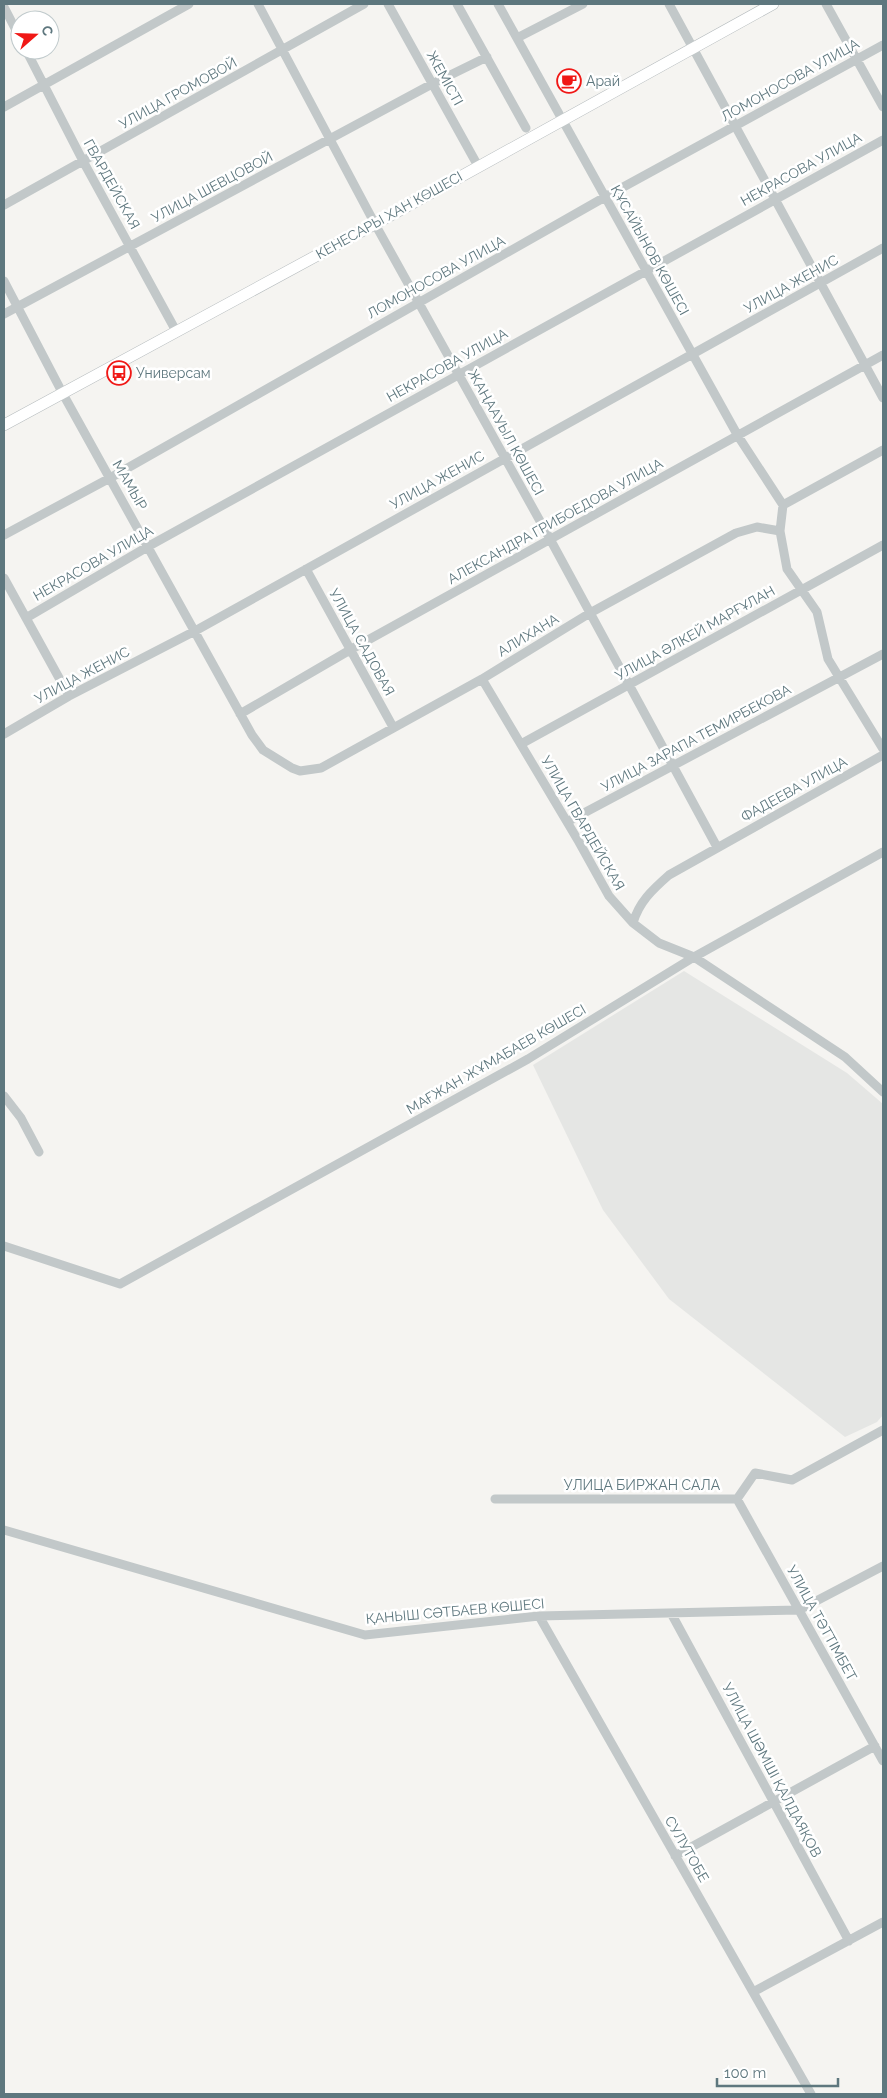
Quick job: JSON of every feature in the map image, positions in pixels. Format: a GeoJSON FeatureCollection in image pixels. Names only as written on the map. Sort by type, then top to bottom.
{"type":"FeatureCollection","features":[{"type":"Feature","properties":{"kind":"main road","name":"КЕНЕСАРЫ ХАН КӨШЕСІ"},"geometry":{"type":"LineString","coordinates":[[4,426],[773,4]]}},
{"type":"Feature","properties":{"kind":"street"},"geometry":{"type":"LineString","coordinates":[[4,107],[190,4]]}},
{"type":"Feature","properties":{"kind":"street","name":"ЖАҢААУЫЛ КӨШЕСІ"},"geometry":{"type":"LineString","coordinates":[[258,4],[375,224],[550,539],[717,847]]}},
{"type":"Feature","properties":{"kind":"street","name":"УЛИЦА ГРОМОВОЙ"},"geometry":{"type":"LineString","coordinates":[[4,205],[364,4]]}},
{"type":"Feature","properties":{"kind":"street","name":"ЖЕМІСТІ"},"geometry":{"type":"LineString","coordinates":[[388,4],[478,166]]}},
{"type":"Feature","properties":{"kind":"street"},"geometry":{"type":"LineString","coordinates":[[457,4],[526,128]]}},
{"type":"Feature","properties":{"kind":"street","name":"ҚҰСАЙЫНОВ КӨШЕСІ"},"geometry":{"type":"LineString","coordinates":[[498,4],[738,436],[783,505]]}},
{"type":"Feature","properties":{"kind":"street"},"geometry":{"type":"LineString","coordinates":[[517,38],[582,4]]}},
{"type":"Feature","properties":{"kind":"street"},"geometry":{"type":"LineString","coordinates":[[668,4],[883,398]]}},
{"type":"Feature","properties":{"kind":"street"},"geometry":{"type":"LineString","coordinates":[[826,4],[883,107]]}},
{"type":"Feature","properties":{"kind":"street"},"geometry":{"type":"LineString","coordinates":[[4,7],[10,19]]}},
{"type":"Feature","properties":{"kind":"street","name":"ЛОМОНОСОВА УЛИЦА"},"geometry":{"type":"LineString","coordinates":[[4,535],[110,478],[605,197],[883,45]]}},
{"type":"Feature","properties":{"kind":"street","name":"УЛИЦА ШЕВЦОВОЙ"},"geometry":{"type":"LineString","coordinates":[[4,314],[432,84],[487,57]]}},
{"type":"Feature","properties":{"kind":"street","name":"ГВАРДЕЙСКАЯ"},"geometry":{"type":"LineString","coordinates":[[31,60],[176,331]]}},
{"type":"Feature","properties":{"kind":"street","name":"НЕКРАСОВА УЛИЦА"},"geometry":{"type":"LineString","coordinates":[[26,618],[149,546],[883,140]]}},
{"type":"Feature","properties":{"kind":"street","name":"УЛИЦА ЖЕНИС"},"geometry":{"type":"LineString","coordinates":[[4,734],[69,696],[194,631],[883,248]]}},
{"type":"Feature","properties":{"kind":"street","name":"МАМЫР"},"geometry":{"type":"LineString","coordinates":[[4,281],[63,394],[149,546],[240,714],[263,750],[292,768]]}},
{"type":"Feature","properties":{"kind":"street","name":"АЛЕКСАНДРА ГРИБОЕДОВА УЛИЦА"},"geometry":{"type":"LineString","coordinates":[[240,714],[350,650],[883,355]]}},
{"type":"Feature","properties":{"kind":"street"},"geometry":{"type":"LineString","coordinates":[[883,450],[783,505],[780,531],[787,569],[817,612],[828,659],[883,748]]}},
{"type":"Feature","properties":{"kind":"street","name":"АЛИХАНА"},"geometry":{"type":"LineString","coordinates":[[292,768],[300,771],[320,768],[482,679],[590,613],[736,533],[757,527],[780,531]]}},
{"type":"Feature","properties":{"kind":"street","name":"УЛИЦА ӘЛКЕЙ МАРҒҰЛАН"},"geometry":{"type":"LineString","coordinates":[[521,744],[630,686],[883,545]]}},
{"type":"Feature","properties":{"kind":"street","name":"УЛИЦА САДОВАЯ"},"geometry":{"type":"LineString","coordinates":[[306,569],[393,728]]}},
{"type":"Feature","properties":{"kind":"street"},"geometry":{"type":"LineString","coordinates":[[4,578],[69,696]]}},
{"type":"Feature","properties":{"kind":"street","name":"УЛИЦА ЗАРАПА ТЕМИРБЕКОВА"},"geometry":{"type":"LineString","coordinates":[[567,822],[883,654]]}},
{"type":"Feature","properties":{"kind":"street","name":"УЛИЦА ГВАРДЕЙСКАЯ"},"geometry":{"type":"LineString","coordinates":[[482,679],[609,896],[633,923],[659,944],[694,957],[845,1057],[883,1092]]}},
{"type":"Feature","properties":{"kind":"street","name":"ФАДЕЕВА УЛИЦА"},"geometry":{"type":"LineString","coordinates":[[633,923],[636,911],[643,900],[669,875],[883,755]]}},
{"type":"Feature","properties":{"kind":"street","name":"МАҒЖАН ЖҰМАБАЕВ КӨШЕСІ"},"geometry":{"type":"LineString","coordinates":[[4,1246],[120,1284],[528,1059],[694,957],[883,852]]}},
{"type":"Feature","properties":{"kind":"street"},"geometry":{"type":"LineString","coordinates":[[4,1096],[21,1118],[39,1152]]}},
{"type":"Feature","properties":{"kind":"street","name":"УЛИЦА БИРЖАН САЛА"},"geometry":{"type":"LineString","coordinates":[[495,1499],[737,1499],[756,1473],[792,1480],[883,1430]]}},
{"type":"Feature","properties":{"kind":"street","name":"УЛИЦА ТӘТТІМБЕТ"},"geometry":{"type":"LineString","coordinates":[[737,1499],[883,1761]]}},
{"type":"Feature","properties":{"kind":"street","name":"ҚАНЫШ СӘТБАЕВ КӨШЕСІ"},"geometry":{"type":"LineString","coordinates":[[4,1530],[365,1635],[539,1616],[799,1610],[883,1566]]}},
{"type":"Feature","properties":{"kind":"street","name":"УЛИЦА ШӘМШІ ҚАЛДАЯҚОВ"},"geometry":{"type":"LineString","coordinates":[[671,1613],[849,1941]]}},
{"type":"Feature","properties":{"kind":"street","name":"СУЛУТОБЕ"},"geometry":{"type":"LineString","coordinates":[[539,1616],[811,2094]]}},
{"type":"Feature","properties":{"kind":"street"},"geometry":{"type":"LineString","coordinates":[[675,1856],[875,1746]]}},
{"type":"Feature","properties":{"kind":"street"},"geometry":{"type":"LineString","coordinates":[[752,1992],[883,1922]]}},
{"type":"Feature","properties":{"kind":"shaded area"},"geometry":{"type":"Polygon","coordinates":[[[684,971],[847,1073],[883,1104],[883,1415],[877,1422],[845,1437],[669,1299],[603,1210],[533,1065],[684,971]]]}},
{"type":"Feature","properties":{"kind":"place","name":"Арай"},"geometry":{"type":"Point","coordinates":[569,81]}},
{"type":"Feature","properties":{"kind":"place","name":"Универсам"},"geometry":{"type":"Point","coordinates":[119,373]}}]}
